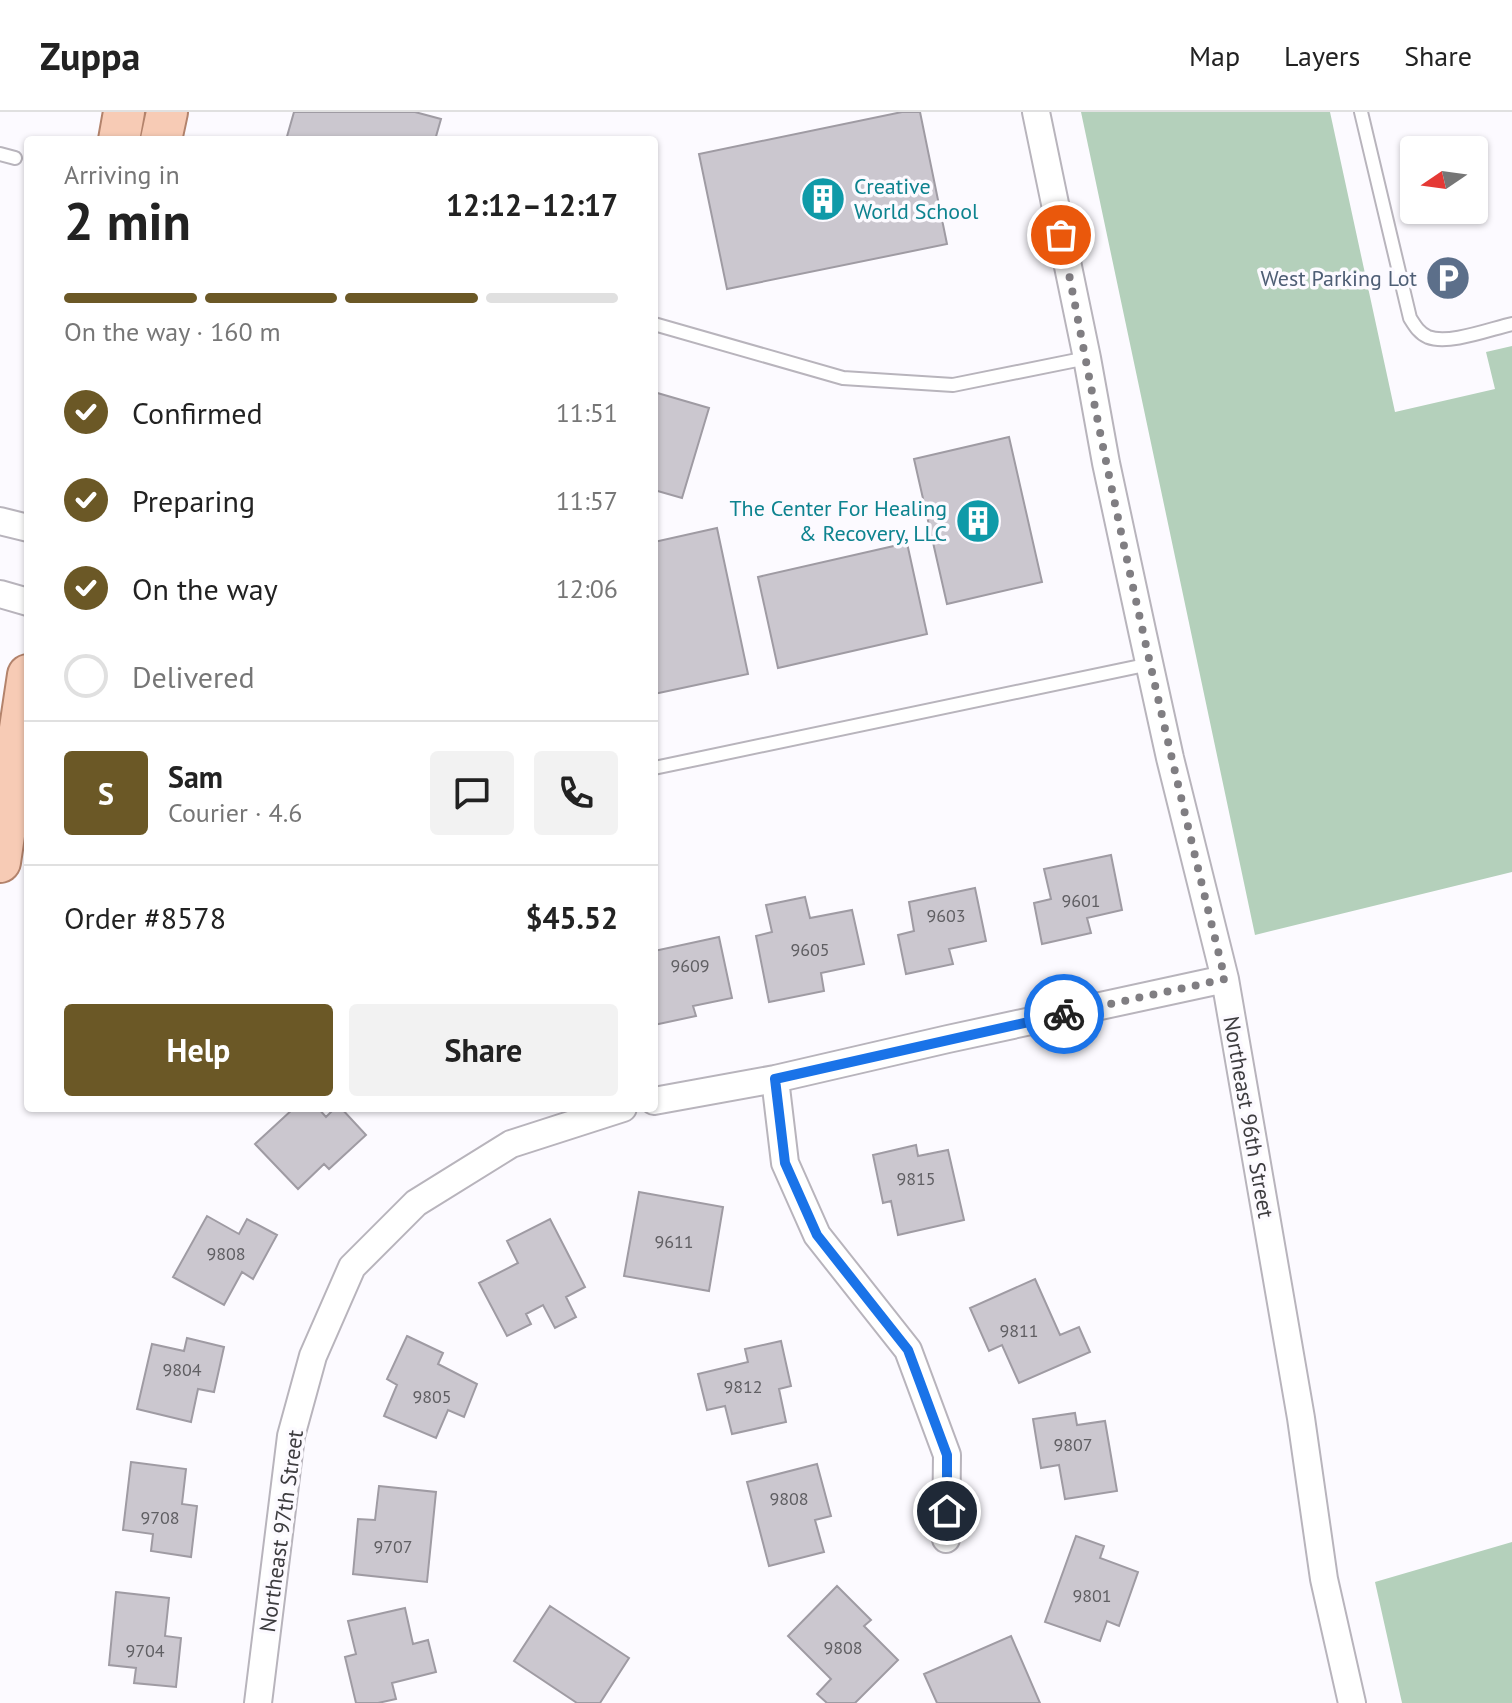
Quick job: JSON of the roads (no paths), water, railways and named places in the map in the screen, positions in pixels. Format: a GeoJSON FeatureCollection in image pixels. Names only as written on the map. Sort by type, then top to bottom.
{"type":"FeatureCollection","features":[{"type":"Feature","properties":{"kind":"main road"},"geometry":{"type":"LineString","coordinates":[[120,136],[124,112]]}},
{"type":"Feature","properties":{"kind":"main road"},"geometry":{"type":"LineString","coordinates":[[162,136],[167,112]]}},
{"type":"Feature","properties":{"kind":"main road"},"geometry":{"type":"LineString","coordinates":[[0,862],[24,702]]}},
{"type":"Feature","properties":{"kind":"street","name":"Northeast 96th Street"},"geometry":{"type":"LineString","coordinates":[[1036,112],[1106,463],[1170,758],[1225,979],[1301,1418],[1324,1579],[1352,1703]]}},
{"type":"Feature","properties":{"kind":"street"},"geometry":{"type":"LineString","coordinates":[[0,521],[24,527]]}},
{"type":"Feature","properties":{"kind":"street"},"geometry":{"type":"LineString","coordinates":[[0,594],[24,601]]}},
{"type":"Feature","properties":{"kind":"street"},"geometry":{"type":"LineString","coordinates":[[658,1100],[775,1079],[1225,979]]}},
{"type":"Feature","properties":{"kind":"street"},"geometry":{"type":"LineString","coordinates":[[775,1079],[785,1163],[817,1235],[908,1350],[947,1455],[946,1539]]}},
{"type":"Feature","properties":{"kind":"street","name":"Northeast 97th Street"},"geometry":{"type":"LineString","coordinates":[[258,1703],[291,1436],[313,1356],[352,1267],[416,1203],[511,1144],[611,1112]]}},
{"type":"Feature","properties":{"kind":"lane"},"geometry":{"type":"LineString","coordinates":[[1361,112],[1410,318],[1417,329],[1425,336],[1450,339],[1512,324]]}},
{"type":"Feature","properties":{"kind":"lane"},"geometry":{"type":"LineString","coordinates":[[0,154],[15,158]]}},
{"type":"Feature","properties":{"kind":"lane"},"geometry":{"type":"LineString","coordinates":[[658,325],[843,378],[953,385],[1087,358]]}},
{"type":"Feature","properties":{"kind":"lane"},"geometry":{"type":"LineString","coordinates":[[658,767],[1150,664]]}},
{"type":"Feature","properties":{"kind":"place","name":"Creative World School"},"geometry":{"type":"Point","coordinates":[823,199]}},
{"type":"Feature","properties":{"kind":"place","name":"West Parking Lot"},"geometry":{"type":"Point","coordinates":[1448,278]}},
{"type":"Feature","properties":{"kind":"place","name":"The Center For Healing & Recovery, LLC"},"geometry":{"type":"Point","coordinates":[978,521]}}]}
